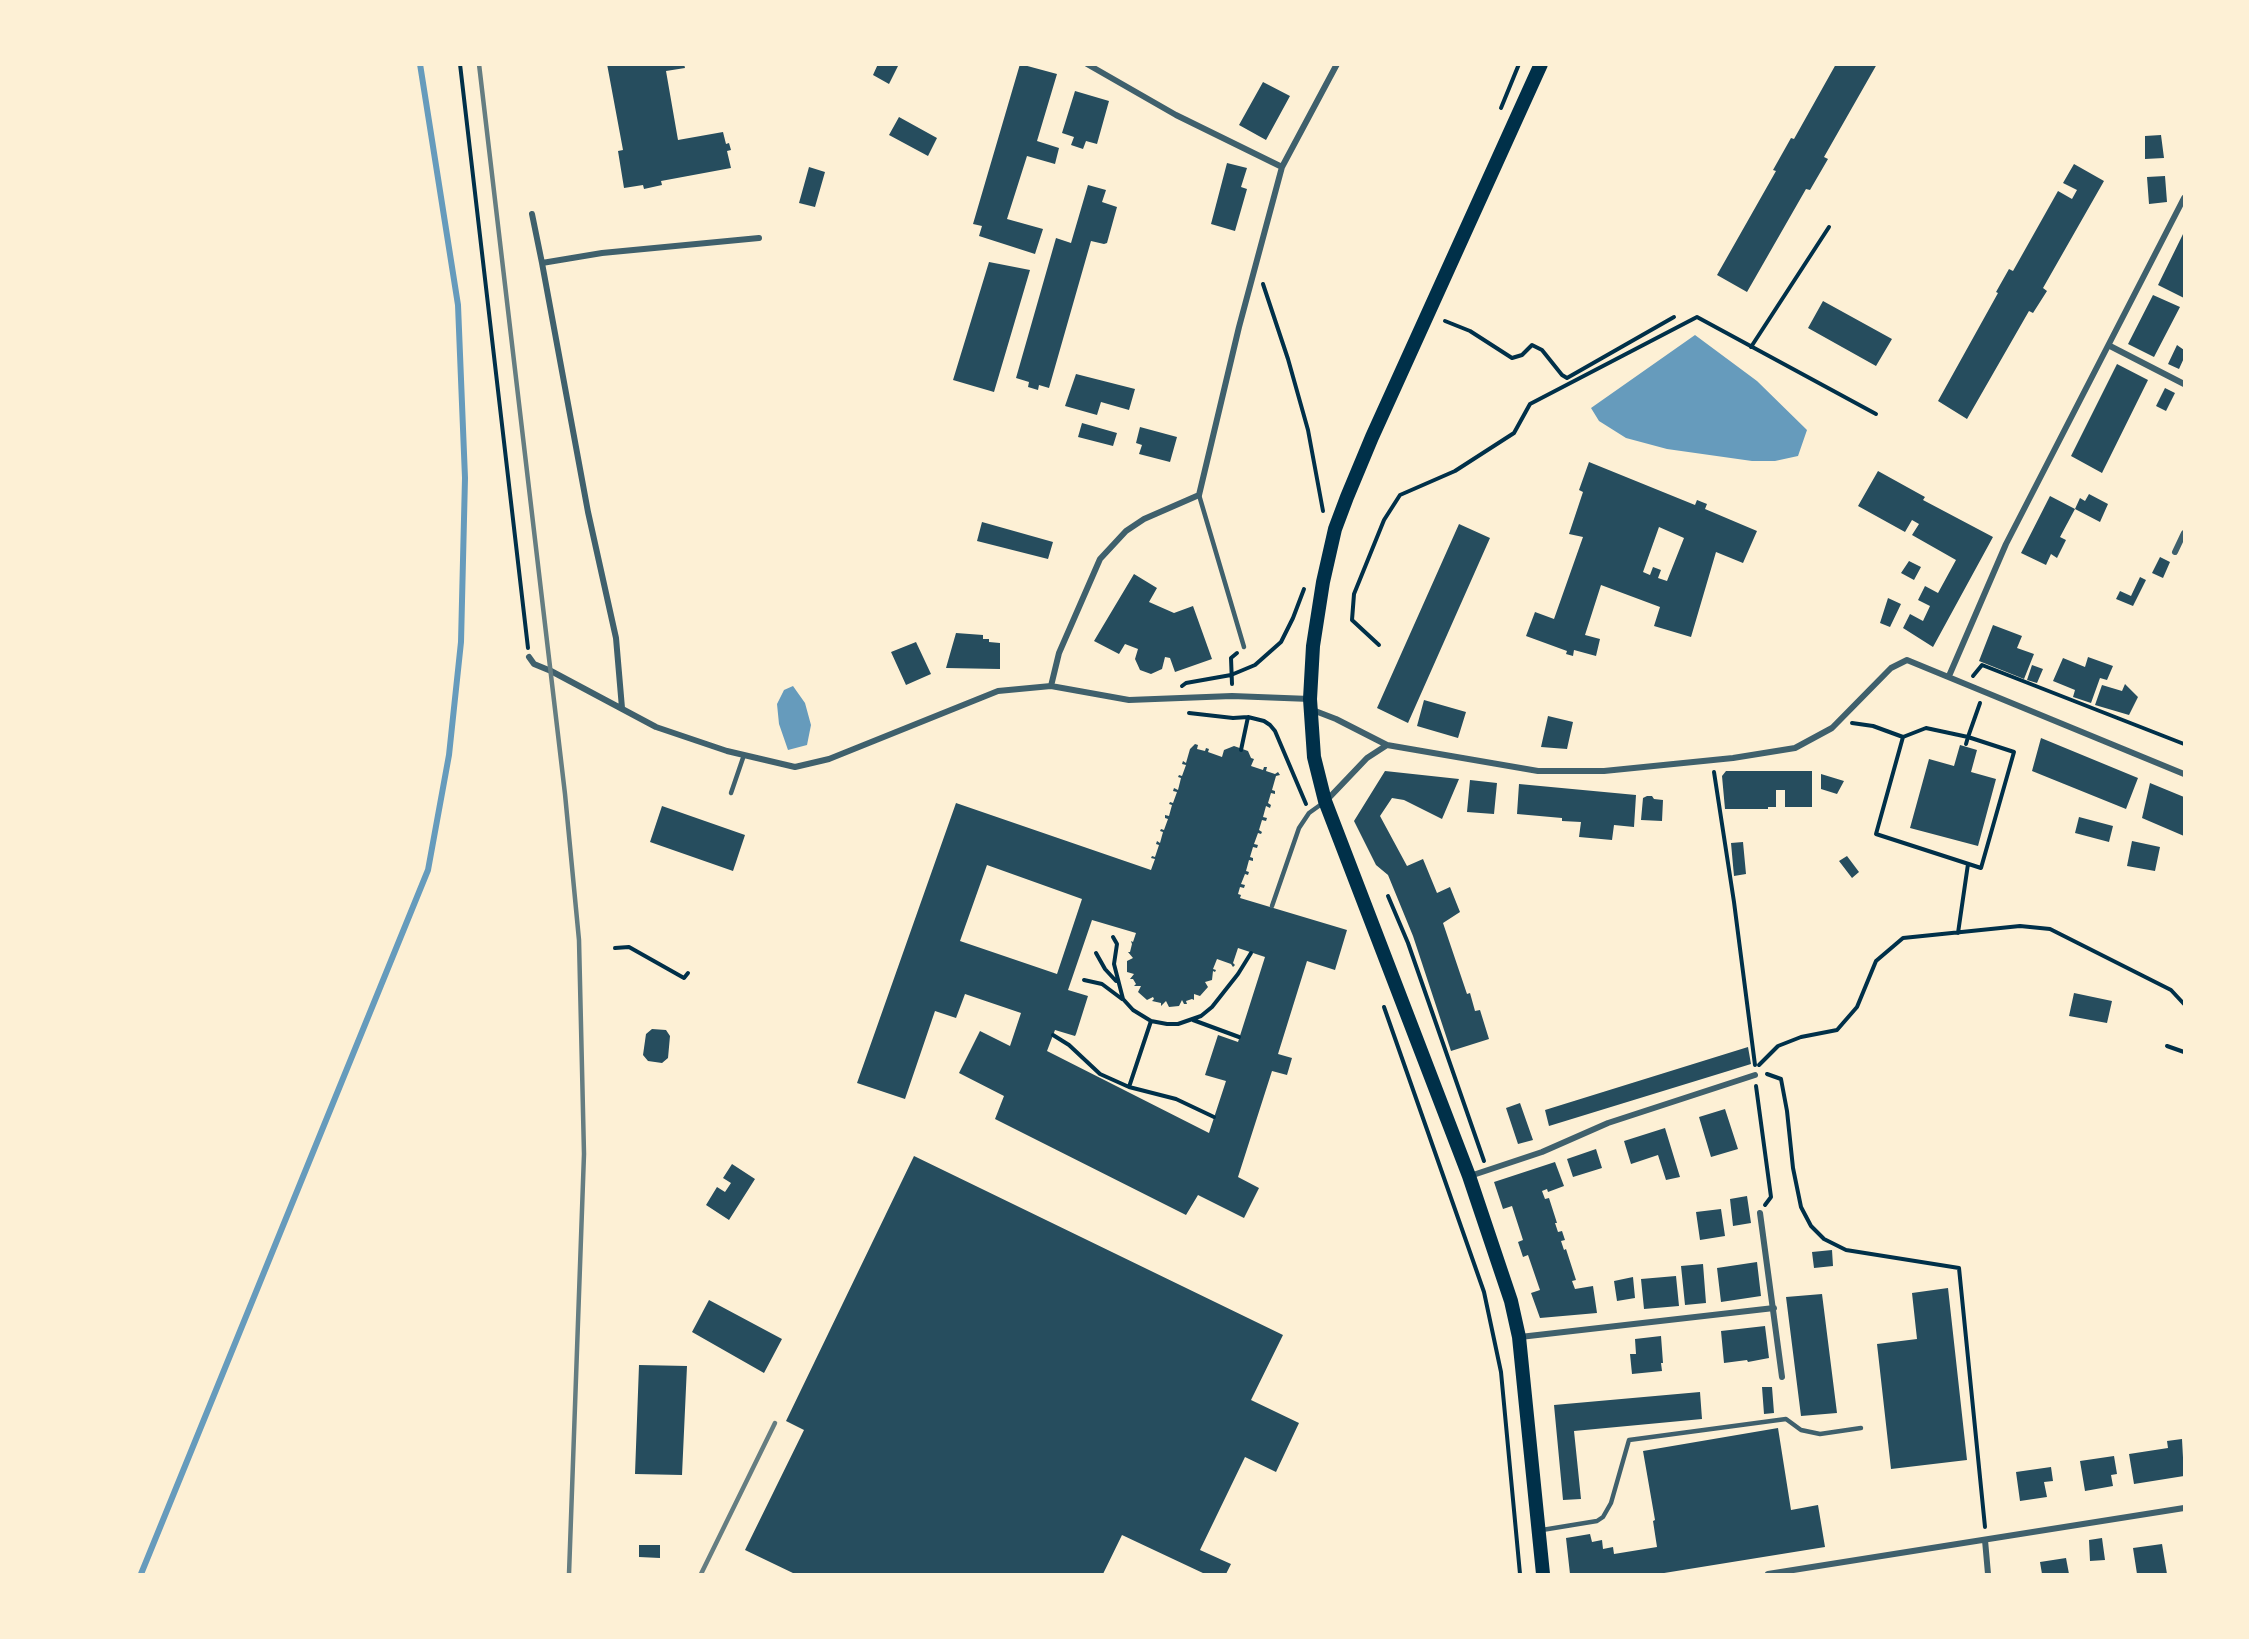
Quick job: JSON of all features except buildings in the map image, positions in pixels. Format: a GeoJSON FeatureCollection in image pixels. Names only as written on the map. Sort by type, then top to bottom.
{"type":"FeatureCollection","features":[{"type":"Feature","properties":{"kind":"main road"},"geometry":{"type":"LineString","coordinates":[[1541,64],[1372,437],[1335,529],[1321,592],[1313,646],[1310,704],[1314,757],[1325,801],[1470,1176],[1511,1301],[1519,1337],[1543,1575]]}},
{"type":"Feature","properties":{"kind":"street"},"geometry":{"type":"LineString","coordinates":[[1087,64],[1176,115],[1281,167]]}},
{"type":"Feature","properties":{"kind":"street"},"geometry":{"type":"LineString","coordinates":[[1051,686],[1059,653],[1100,559],[1126,531],[1144,519],[1199,495],[1281,167],[1336,64]]}},
{"type":"Feature","properties":{"kind":"street"},"geometry":{"type":"LineString","coordinates":[[1949,675],[2007,544],[2184,198]]}},
{"type":"Feature","properties":{"kind":"street"},"geometry":{"type":"LineString","coordinates":[[532,214],[588,512],[616,638],[622,708]]}},
{"type":"Feature","properties":{"kind":"street"},"geometry":{"type":"LineString","coordinates":[[542,264],[603,253],[759,238]]}},
{"type":"Feature","properties":{"kind":"street"},"geometry":{"type":"LineString","coordinates":[[2110,346],[2184,384]]}},
{"type":"Feature","properties":{"kind":"street"},"geometry":{"type":"LineString","coordinates":[[2175,552],[2184,533]]}},
{"type":"Feature","properties":{"kind":"street"},"geometry":{"type":"LineString","coordinates":[[529,657],[534,664],[656,727],[744,755],[795,767],[829,759],[998,691],[1051,686],[1129,700],[1232,696],[1310,704],[1387,745],[1538,771],[1604,771],[1733,758],[1795,748],[1832,728],[1891,668],[1907,660],[1949,675],[2184,774]]}},
{"type":"Feature","properties":{"kind":"street"},"geometry":{"type":"LineString","coordinates":[[1325,801],[1367,758],[1387,745]]}},
{"type":"Feature","properties":{"kind":"street"},"geometry":{"type":"LineString","coordinates":[[1470,1176],[1542,1152],[1608,1123],[1755,1072]]}},
{"type":"Feature","properties":{"kind":"street"},"geometry":{"type":"LineString","coordinates":[[1760,1213],[1782,1377]]}},
{"type":"Feature","properties":{"kind":"street"},"geometry":{"type":"LineString","coordinates":[[1519,1337],[1774,1308]]}},
{"type":"Feature","properties":{"kind":"street"},"geometry":{"type":"LineString","coordinates":[[1768,1575],[2184,1508]]}},
{"type":"Feature","properties":{"kind":"street"},"geometry":{"type":"LineString","coordinates":[[1985,1540],[1988,1575]]}},
{"type":"Feature","properties":{"kind":"lane"},"geometry":{"type":"LineString","coordinates":[[1199,495],[1244,647]]}},
{"type":"Feature","properties":{"kind":"lane"},"geometry":{"type":"LineString","coordinates":[[731,794],[744,755]]}},
{"type":"Feature","properties":{"kind":"lane"},"geometry":{"type":"LineString","coordinates":[[1272,906],[1299,828],[1309,813],[1325,801]]}},
{"type":"Feature","properties":{"kind":"lane"},"geometry":{"type":"LineString","coordinates":[[1539,1531],[1597,1521],[1603,1517],[1611,1503],[1629,1440],[1786,1419],[1801,1430],[1820,1434],[1861,1428]]}},
{"type":"Feature","properties":{"kind":"path"},"geometry":{"type":"LineString","coordinates":[[460,64],[529,657]]}},
{"type":"Feature","properties":{"kind":"path"},"geometry":{"type":"LineString","coordinates":[[1751,346],[1829,227]]}},
{"type":"Feature","properties":{"kind":"path"},"geometry":{"type":"LineString","coordinates":[[1256,262],[1288,359],[1305,420],[1324,515]]}},
{"type":"Feature","properties":{"kind":"path"},"geometry":{"type":"LineString","coordinates":[[1445,321],[1470,331],[1512,358],[1522,355],[1532,345],[1542,350],[1567,378],[1674,317]]}},
{"type":"Feature","properties":{"kind":"path"},"geometry":{"type":"LineString","coordinates":[[1379,645],[1352,620],[1354,594],[1384,520],[1400,495],[1455,471],[1514,433],[1530,404],[1697,317],[1876,414]]}},
{"type":"Feature","properties":{"kind":"path"},"geometry":{"type":"LineString","coordinates":[[1231,675],[1231,658],[1244,647]]}},
{"type":"Feature","properties":{"kind":"path"},"geometry":{"type":"LineString","coordinates":[[1973,676],[1982,665],[2184,744]]}},
{"type":"Feature","properties":{"kind":"path"},"geometry":{"type":"LineString","coordinates":[[1966,744],[1985,691]]}},
{"type":"Feature","properties":{"kind":"path"},"geometry":{"type":"LineString","coordinates":[[1189,713],[1233,718],[1248,717],[1264,721],[1275,731],[1309,813]]}},
{"type":"Feature","properties":{"kind":"path"},"geometry":{"type":"LineString","coordinates":[[1845,716],[1854,724],[1873,726],[1903,737],[1926,728],[1968,737],[2014,752],[1981,868],[1876,834],[1903,737]]}},
{"type":"Feature","properties":{"kind":"path"},"geometry":{"type":"LineString","coordinates":[[1241,750],[1248,717]]}},
{"type":"Feature","properties":{"kind":"path"},"geometry":{"type":"LineString","coordinates":[[1714,772],[1734,902],[1771,1197],[1760,1213]]}},
{"type":"Feature","properties":{"kind":"path"},"geometry":{"type":"LineString","coordinates":[[1958,933],[1968,864]]}},
{"type":"Feature","properties":{"kind":"path"},"geometry":{"type":"LineString","coordinates":[[1388,896],[1408,943],[1487,1170]]}},
{"type":"Feature","properties":{"kind":"path"},"geometry":{"type":"LineString","coordinates":[[1755,1072],[1778,1046],[1801,1037],[1837,1030],[1857,1007],[1876,961],[1903,938],[2020,926],[2050,929],[2171,990],[2184,1004]]}},
{"type":"Feature","properties":{"kind":"path"},"geometry":{"type":"LineString","coordinates":[[1113,937],[1117,944],[1114,964],[1123,999]]}},
{"type":"Feature","properties":{"kind":"path"},"geometry":{"type":"LineString","coordinates":[[615,948],[629,947],[684,978],[688,973]]}},
{"type":"Feature","properties":{"kind":"path"},"geometry":{"type":"LineString","coordinates":[[1096,952],[1104,969],[1117,981]]}},
{"type":"Feature","properties":{"kind":"path"},"geometry":{"type":"LineString","coordinates":[[1084,980],[1102,984],[1123,999],[1133,1011],[1151,1021],[1178,1024],[1201,1016],[1212,1007],[1251,953]]}},
{"type":"Feature","properties":{"kind":"path"},"geometry":{"type":"LineString","coordinates":[[1383,1002],[1484,1292],[1501,1372],[1520,1575]]}},
{"type":"Feature","properties":{"kind":"path"},"geometry":{"type":"LineString","coordinates":[[1192,1019],[1239,1037]]}},
{"type":"Feature","properties":{"kind":"path"},"geometry":{"type":"LineString","coordinates":[[1129,1087],[1151,1021]]}},
{"type":"Feature","properties":{"kind":"path"},"geometry":{"type":"LineString","coordinates":[[1053,1035],[1068,1045],[1100,1074],[1129,1087],[1176,1099],[1214,1117]]}},
{"type":"Feature","properties":{"kind":"path"},"geometry":{"type":"LineString","coordinates":[[2167,1046],[2184,1052]]}},
{"type":"Feature","properties":{"kind":"path"},"geometry":{"type":"LineString","coordinates":[[1755,1072],[1780,1079],[1801,1207],[1811,1226],[1824,1239],[1846,1250],[1959,1268],[1985,1540]]}},
{"type":"Feature","properties":{"kind":"water"},"geometry":{"type":"Polygon","coordinates":[[[1695,335],[1757,381],[1807,430],[1798,456],[1775,461],[1752,461],[1667,449],[1626,438],[1599,421],[1591,408],[1695,335]]]}},
{"type":"Feature","properties":{"kind":"water"},"geometry":{"type":"Polygon","coordinates":[[[793,686],[805,703],[811,725],[807,745],[788,750],[779,724],[777,704],[784,690],[793,686]]]}},
{"type":"Feature","properties":{"kind":"waterway"},"geometry":{"type":"LineString","coordinates":[[141,1574],[428,870],[449,755],[461,642],[465,478],[458,305],[420,64]]}},
{"type":"Feature","properties":{"kind":"railway"},"geometry":{"type":"LineString","coordinates":[[479,64],[565,794],[579,940],[584,1154],[569,1574]]}},
{"type":"Feature","properties":{"kind":"railway"},"geometry":{"type":"LineString","coordinates":[[701,1574],[775,1423]]}}]}
